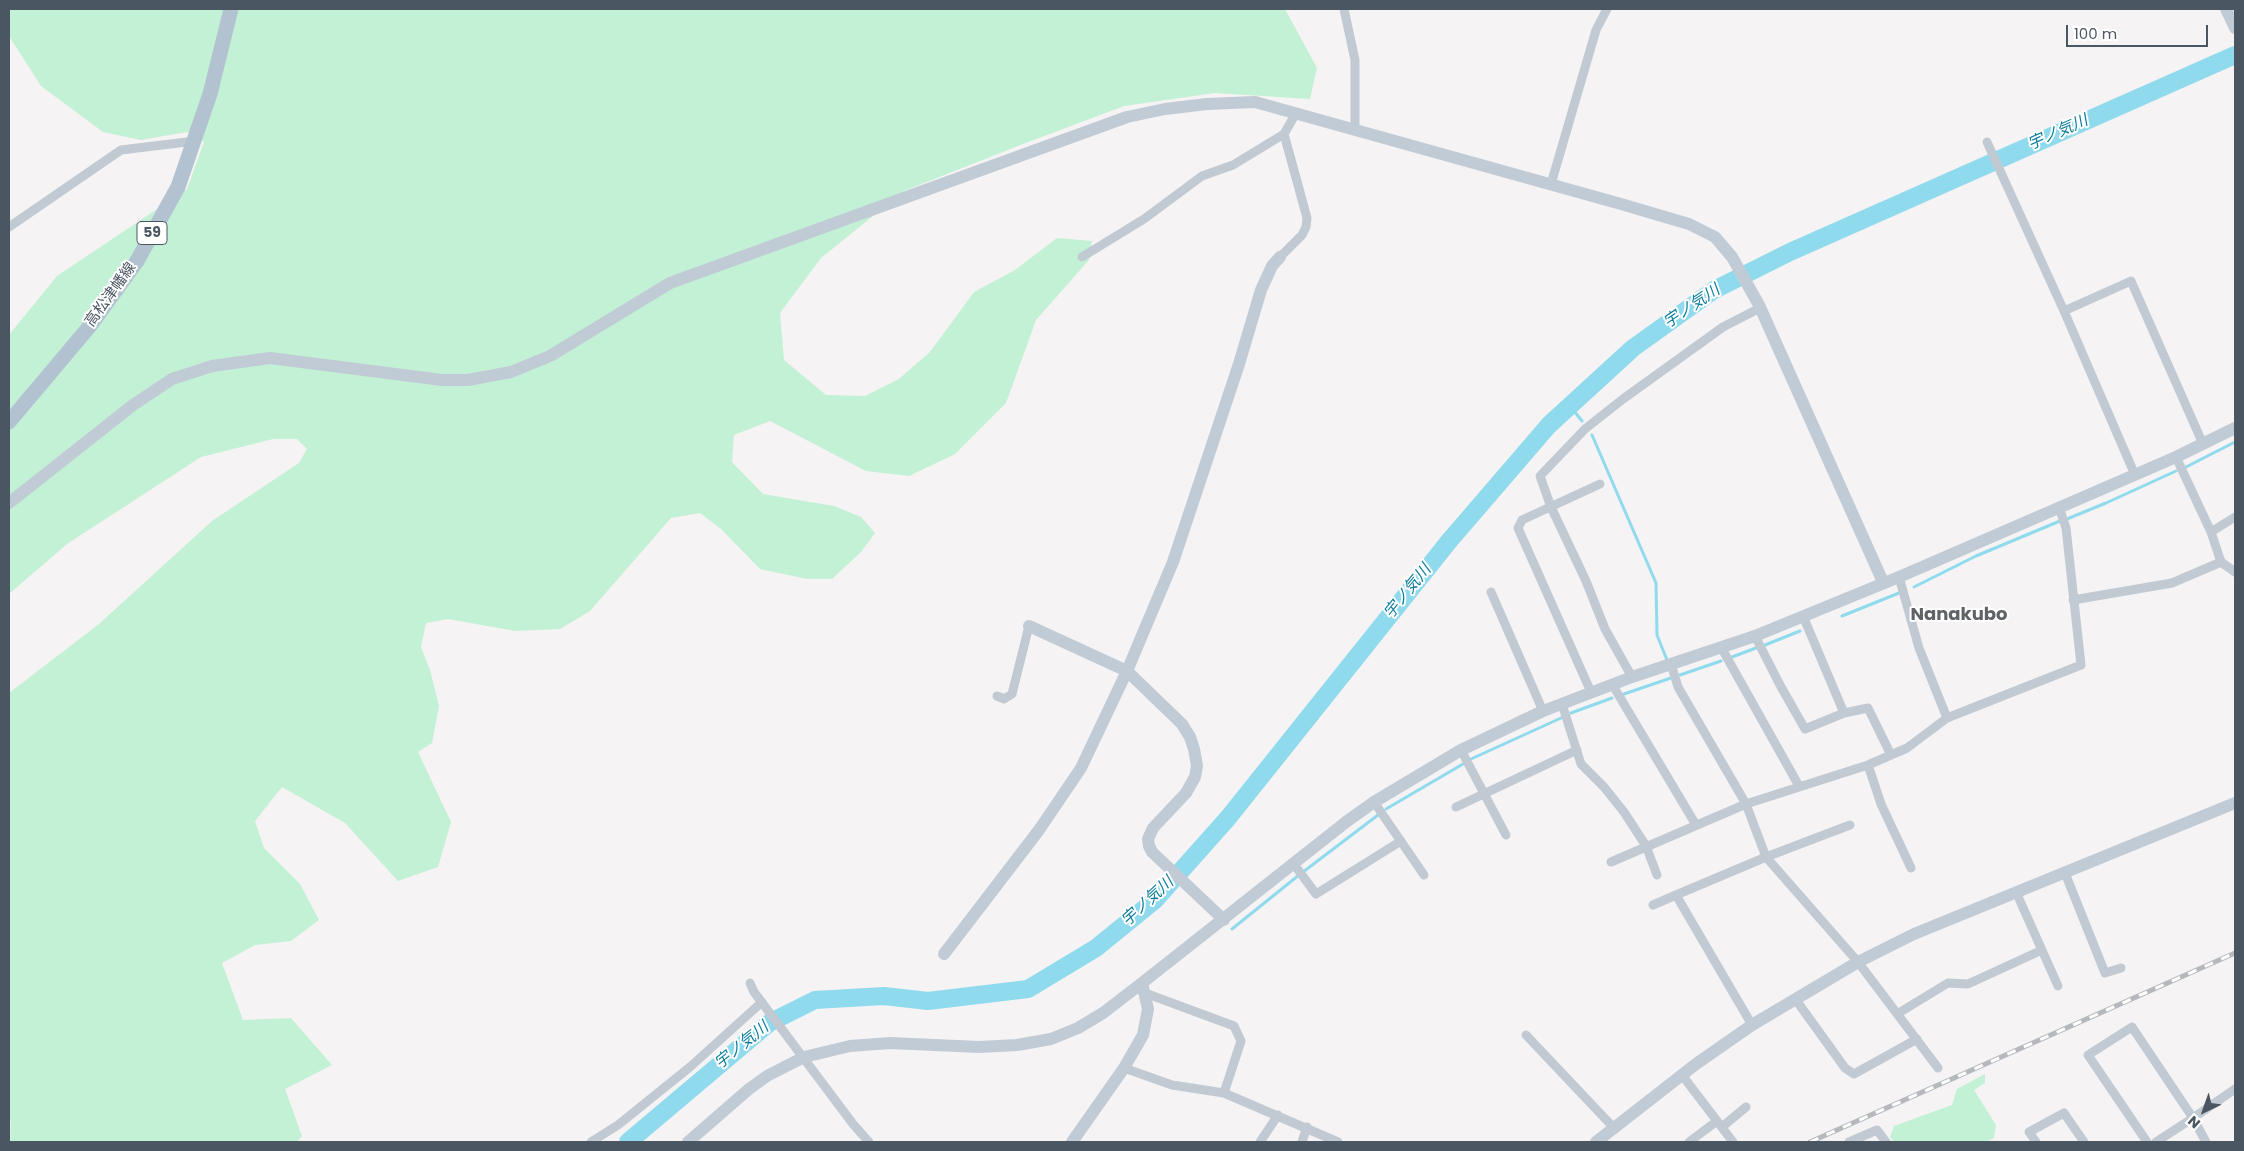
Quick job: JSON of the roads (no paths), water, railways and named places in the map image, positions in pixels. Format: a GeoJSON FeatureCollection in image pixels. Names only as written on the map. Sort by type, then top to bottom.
{"type":"FeatureCollection","features":[{"type":"Feature","properties":{"kind":"main road","name":"高松津幡線"},"geometry":{"type":"LineString","coordinates":[[9,422],[89,327],[137,261],[178,187],[210,94],[231,9]]}},
{"type":"Feature","properties":{"kind":"street"},"geometry":{"type":"LineString","coordinates":[[1344,9],[1355,60],[1355,129]]}},
{"type":"Feature","properties":{"kind":"street"},"geometry":{"type":"LineString","coordinates":[[1551,184],[1596,30],[1607,9]]}},
{"type":"Feature","properties":{"kind":"street"},"geometry":{"type":"LineString","coordinates":[[2226,9],[2235,28]]}},
{"type":"Feature","properties":{"kind":"street"},"geometry":{"type":"LineString","coordinates":[[9,503],[133,405],[172,379],[212,366],[270,358],[442,380],[468,380],[511,372],[550,356],[670,283],[1127,117],[1165,109],[1207,104],[1255,102],[1689,224],[1715,237],[1732,257],[1760,306],[1883,582]]}},
{"type":"Feature","properties":{"kind":"street"},"geometry":{"type":"LineString","coordinates":[[1082,257],[1144,219],[1202,176],[1233,165],[1284,134],[1296,113]]}},
{"type":"Feature","properties":{"kind":"street"},"geometry":{"type":"LineString","coordinates":[[944,954],[1039,830],[1081,768],[1127,671],[1173,562],[1239,364],[1260,290],[1272,266],[1302,235],[1306,228],[1307,218],[1284,134]]}},
{"type":"Feature","properties":{"kind":"street"},"geometry":{"type":"LineString","coordinates":[[9,227],[121,150],[194,141]]}},
{"type":"Feature","properties":{"kind":"street"},"geometry":{"type":"LineString","coordinates":[[1987,142],[2064,310],[2135,475]]}},
{"type":"Feature","properties":{"kind":"street"},"geometry":{"type":"LineString","coordinates":[[2064,310],[2132,282],[2203,444]]}},
{"type":"Feature","properties":{"kind":"street"},"geometry":{"type":"LineString","coordinates":[[1632,677],[1604,629],[1586,581],[1551,507],[1540,476],[1585,429],[1689,349],[1760,306]]}},
{"type":"Feature","properties":{"kind":"street"},"geometry":{"type":"LineString","coordinates":[[688,1142],[749,1088],[767,1076],[804,1057],[850,1046],[890,1043],[979,1047],[1017,1045],[1051,1039],[1078,1028],[1144,988],[1294,863],[1374,802],[1461,750],[1543,711],[1591,692],[1756,636],[1899,577],[2176,457],[2235,428]]}},
{"type":"Feature","properties":{"kind":"street"},"geometry":{"type":"LineString","coordinates":[[2176,457],[2212,532],[2221,562],[2235,572]]}},
{"type":"Feature","properties":{"kind":"street"},"geometry":{"type":"LineString","coordinates":[[1591,692],[1518,528],[1522,520],[1600,484]]}},
{"type":"Feature","properties":{"kind":"street"},"geometry":{"type":"LineString","coordinates":[[1611,862],[1746,804],[1868,765],[1907,748],[1947,718],[2080,665],[2066,528],[2059,507]]}},
{"type":"Feature","properties":{"kind":"street"},"geometry":{"type":"LineString","coordinates":[[2212,532],[2235,517]]}},
{"type":"Feature","properties":{"kind":"street"},"geometry":{"type":"LineString","coordinates":[[2074,600],[2172,583],[2221,562]]}},
{"type":"Feature","properties":{"kind":"street"},"geometry":{"type":"LineString","coordinates":[[1899,577],[1919,648],[1947,718]]}},
{"type":"Feature","properties":{"kind":"street"},"geometry":{"type":"LineString","coordinates":[[1491,592],[1543,711]]}},
{"type":"Feature","properties":{"kind":"street"},"geometry":{"type":"LineString","coordinates":[[1803,616],[1844,713]]}},
{"type":"Feature","properties":{"kind":"street"},"geometry":{"type":"LineString","coordinates":[[997,696],[1004,699],[1012,694],[1029,626],[1127,671],[1182,724],[1194,749],[1197,766],[1196,777],[1191,786],[1150,833],[1149,846],[1162,861],[1224,920]]}},
{"type":"Feature","properties":{"kind":"street"},"geometry":{"type":"LineString","coordinates":[[1756,636],[1780,685],[1805,729],[1844,713],[1868,708],[1891,755]]}},
{"type":"Feature","properties":{"kind":"street"},"geometry":{"type":"LineString","coordinates":[[1721,647],[1799,786]]}},
{"type":"Feature","properties":{"kind":"street"},"geometry":{"type":"LineString","coordinates":[[1671,664],[1678,687],[1746,804],[1766,857],[1858,962],[1938,1068]]}},
{"type":"Feature","properties":{"kind":"street"},"geometry":{"type":"LineString","coordinates":[[1612,684],[1696,825]]}},
{"type":"Feature","properties":{"kind":"street"},"geometry":{"type":"LineString","coordinates":[[1562,704],[1581,764],[1604,787],[1624,812],[1646,846],[1657,875]]}},
{"type":"Feature","properties":{"kind":"street"},"geometry":{"type":"LineString","coordinates":[[1461,750],[1506,835]]}},
{"type":"Feature","properties":{"kind":"street"},"geometry":{"type":"LineString","coordinates":[[1456,807],[1577,750]]}},
{"type":"Feature","properties":{"kind":"street"},"geometry":{"type":"LineString","coordinates":[[1868,765],[1881,804],[1911,868]]}},
{"type":"Feature","properties":{"kind":"street"},"geometry":{"type":"LineString","coordinates":[[1374,802],[1424,875]]}},
{"type":"Feature","properties":{"kind":"street"},"geometry":{"type":"LineString","coordinates":[[1596,1142],[1682,1075],[1752,1025],[1858,962],[1914,934],[2235,803]]}},
{"type":"Feature","properties":{"kind":"street"},"geometry":{"type":"LineString","coordinates":[[1653,906],[1766,857],[1850,825]]}},
{"type":"Feature","properties":{"kind":"street"},"geometry":{"type":"LineString","coordinates":[[1294,863],[1316,894],[1401,841]]}},
{"type":"Feature","properties":{"kind":"street"},"geometry":{"type":"LineString","coordinates":[[2065,873],[2105,973],[2121,968]]}},
{"type":"Feature","properties":{"kind":"street"},"geometry":{"type":"LineString","coordinates":[[2016,892],[2058,986]]}},
{"type":"Feature","properties":{"kind":"street"},"geometry":{"type":"LineString","coordinates":[[1676,896],[1752,1025]]}},
{"type":"Feature","properties":{"kind":"street"},"geometry":{"type":"LineString","coordinates":[[1897,1014],[1948,983],[1968,984],[2042,950]]}},
{"type":"Feature","properties":{"kind":"street"},"geometry":{"type":"LineString","coordinates":[[750,983],[763,1004],[853,1124],[869,1142]]}},
{"type":"Feature","properties":{"kind":"street"},"geometry":{"type":"LineString","coordinates":[[1072,1142],[1124,1068],[1143,1035],[1148,1009],[1144,988]]}},
{"type":"Feature","properties":{"kind":"street"},"geometry":{"type":"LineString","coordinates":[[1144,988],[1234,1026],[1241,1041],[1224,1093]]}},
{"type":"Feature","properties":{"kind":"street"},"geometry":{"type":"LineString","coordinates":[[1796,1000],[1845,1068],[1854,1074],[1917,1039]]}},
{"type":"Feature","properties":{"kind":"street"},"geometry":{"type":"LineString","coordinates":[[591,1142],[618,1125],[690,1067],[763,1004]]}},
{"type":"Feature","properties":{"kind":"street"},"geometry":{"type":"LineString","coordinates":[[2147,1142],[2088,1055],[2132,1027],[2193,1118],[2206,1142]]}},
{"type":"Feature","properties":{"kind":"street"},"geometry":{"type":"LineString","coordinates":[[1526,1035],[1614,1128]]}},
{"type":"Feature","properties":{"kind":"street"},"geometry":{"type":"LineString","coordinates":[[1124,1068],[1172,1085],[1224,1093],[1307,1127],[1338,1142]]}},
{"type":"Feature","properties":{"kind":"street"},"geometry":{"type":"LineString","coordinates":[[1682,1075],[1733,1142]]}},
{"type":"Feature","properties":{"kind":"street"},"geometry":{"type":"LineString","coordinates":[[2156,1142],[2235,1089]]}},
{"type":"Feature","properties":{"kind":"street"},"geometry":{"type":"LineString","coordinates":[[1689,1142],[1746,1107]]}},
{"type":"Feature","properties":{"kind":"street"},"geometry":{"type":"LineString","coordinates":[[2036,1142],[2029,1132],[2064,1113],[2084,1142]]}},
{"type":"Feature","properties":{"kind":"street"},"geometry":{"type":"LineString","coordinates":[[1260,1142],[1278,1115]]}},
{"type":"Feature","properties":{"kind":"street"},"geometry":{"type":"LineString","coordinates":[[1302,1142],[1307,1127]]}},
{"type":"Feature","properties":{"kind":"street"},"geometry":{"type":"LineString","coordinates":[[1849,1142],[1877,1130],[1886,1142]]}},
{"type":"Feature","properties":{"kind":"waterway","name":"宇ノ気川"},"geometry":{"type":"LineString","coordinates":[[628,1142],[769,1023],[815,1000],[884,996],[928,1001],[1028,989],[1096,948],[1155,900],[1228,818],[1450,540],[1549,425],[1633,348],[1714,290],[1790,252],[2235,55]]}},
{"type":"Feature","properties":{"kind":"waterway"},"geometry":{"type":"LineString","coordinates":[[1570,406],[1582,421]]}},
{"type":"Feature","properties":{"kind":"waterway"},"geometry":{"type":"LineString","coordinates":[[1592,435],[1656,583],[1657,635],[1667,660]]}},
{"type":"Feature","properties":{"kind":"waterway"},"geometry":{"type":"LineString","coordinates":[[2186,467],[2235,442]]}},
{"type":"Feature","properties":{"kind":"waterway"},"geometry":{"type":"LineString","coordinates":[[2067,519],[2176,471]]}},
{"type":"Feature","properties":{"kind":"waterway"},"geometry":{"type":"LineString","coordinates":[[1914,587],[1976,556],[2060,521]]}},
{"type":"Feature","properties":{"kind":"waterway"},"geometry":{"type":"LineString","coordinates":[[1842,616],[1899,593]]}},
{"type":"Feature","properties":{"kind":"waterway"},"geometry":{"type":"LineString","coordinates":[[1765,645],[1800,631]]}},
{"type":"Feature","properties":{"kind":"waterway"},"geometry":{"type":"LineString","coordinates":[[1732,657],[1756,648]]}},
{"type":"Feature","properties":{"kind":"waterway"},"geometry":{"type":"LineString","coordinates":[[1680,675],[1721,661]]}},
{"type":"Feature","properties":{"kind":"waterway"},"geometry":{"type":"LineString","coordinates":[[1621,695],[1671,678]]}},
{"type":"Feature","properties":{"kind":"waterway"},"geometry":{"type":"LineString","coordinates":[[1571,713],[1612,698]]}},
{"type":"Feature","properties":{"kind":"waterway"},"geometry":{"type":"LineString","coordinates":[[1471,759],[1561,718]]}},
{"type":"Feature","properties":{"kind":"waterway"},"geometry":{"type":"LineString","coordinates":[[1386,809],[1463,764]]}},
{"type":"Feature","properties":{"kind":"waterway"},"geometry":{"type":"LineString","coordinates":[[1303,872],[1378,815]]}},
{"type":"Feature","properties":{"kind":"waterway"},"geometry":{"type":"LineString","coordinates":[[1232,929],[1299,875]]}},
{"type":"Feature","properties":{"kind":"railway"},"geometry":{"type":"LineString","coordinates":[[1810,1142],[2235,953]]}},
{"type":"Feature","properties":{"kind":"district","name":"Nanakubo"},"geometry":{"type":"Point","coordinates":[1959,615]}}]}
